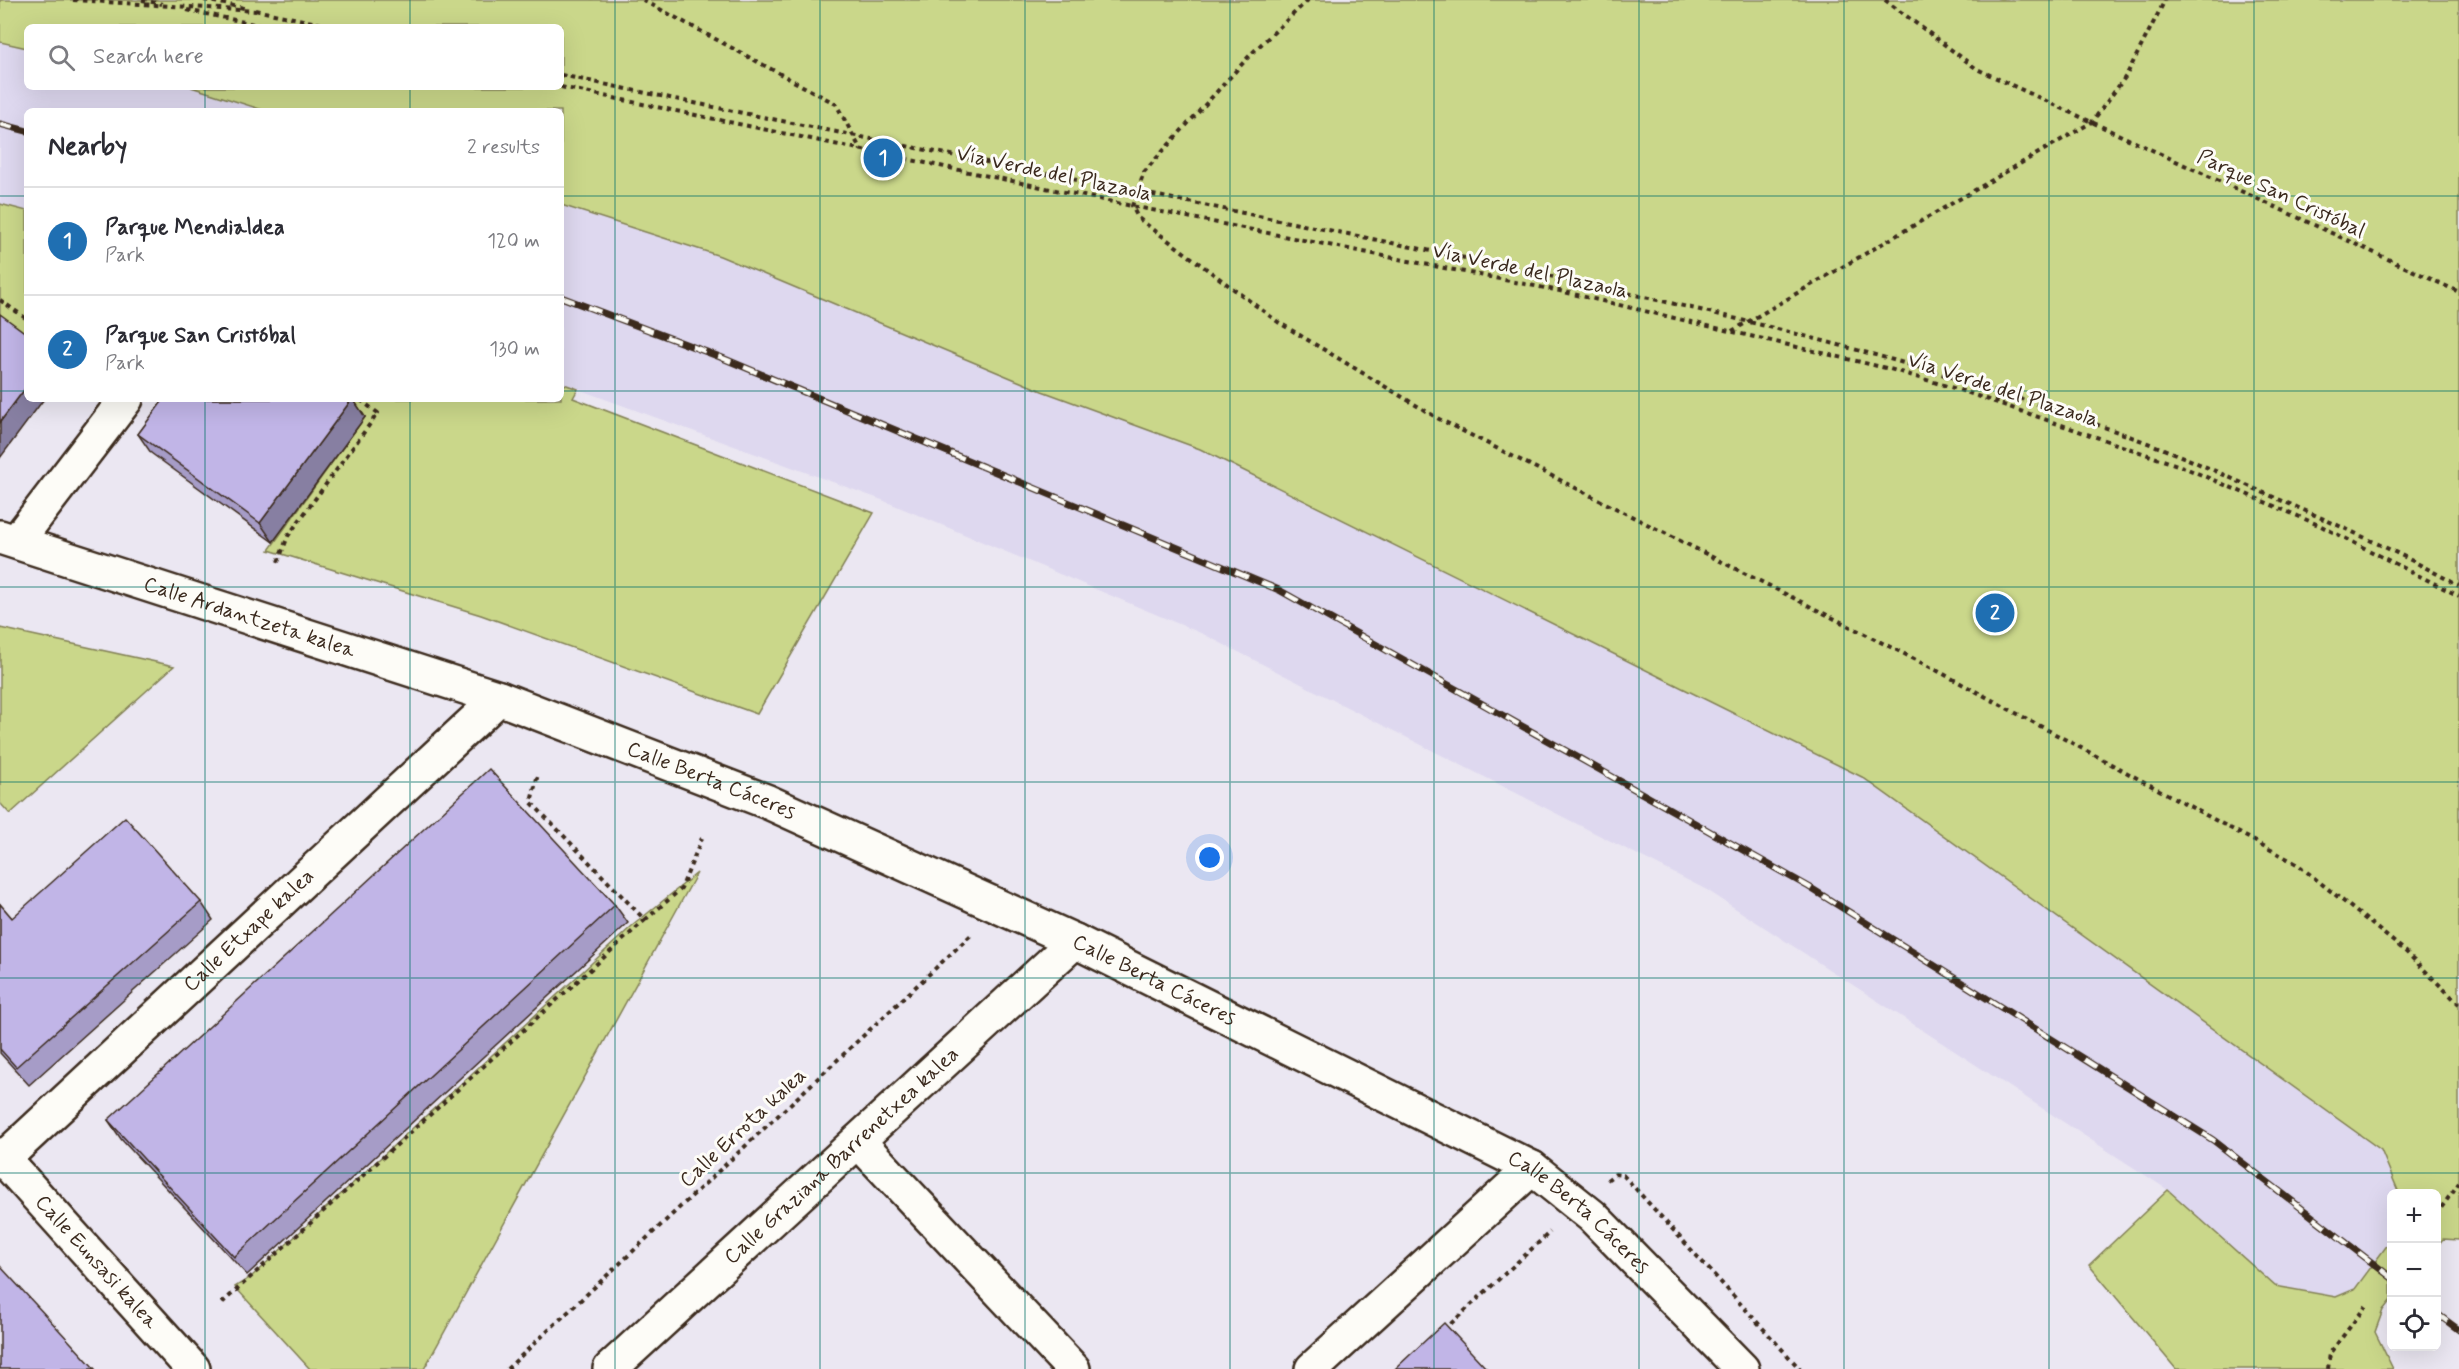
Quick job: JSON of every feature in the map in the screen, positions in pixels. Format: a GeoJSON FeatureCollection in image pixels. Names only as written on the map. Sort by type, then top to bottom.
{"type":"FeatureCollection","features":[{"type":"Feature","properties":{"kind":"street"},"geometry":{"type":"LineString","coordinates":[[9,539],[123,402]]}},
{"type":"Feature","properties":{"kind":"street","name":"Calle Ardantzeta kalea"},"geometry":{"type":"LineString","coordinates":[[9,539],[499,698]]}},
{"type":"Feature","properties":{"kind":"street","name":"Calle Berta Cáceres"},"geometry":{"type":"LineString","coordinates":[[499,698],[768,802],[1075,941],[1532,1168],[1591,1195],[1742,1369]]}},
{"type":"Feature","properties":{"kind":"street","name":"Calle Etxape kalea"},"geometry":{"type":"LineString","coordinates":[[1,1158],[499,698]]}},
{"type":"Feature","properties":{"kind":"street","name":"Calle Graziana Barrenetxea kalea"},"geometry":{"type":"LineString","coordinates":[[610,1369],[1075,941]]}},
{"type":"Feature","properties":{"kind":"street"},"geometry":{"type":"LineString","coordinates":[[858,1141],[1072,1369]]}},
{"type":"Feature","properties":{"kind":"street","name":"Calle Eunsasi kalea"},"geometry":{"type":"LineString","coordinates":[[1,1158],[193,1369]]}},
{"type":"Feature","properties":{"kind":"street"},"geometry":{"type":"LineString","coordinates":[[1312,1369],[1532,1168]]}},
{"type":"Feature","properties":{"kind":"path"},"geometry":{"type":"LineString","coordinates":[[73,0],[256,11]]}},
{"type":"Feature","properties":{"kind":"path"},"geometry":{"type":"LineString","coordinates":[[142,0],[254,24]]}},
{"type":"Feature","properties":{"kind":"path"},"geometry":{"type":"LineString","coordinates":[[204,0],[321,24]]}},
{"type":"Feature","properties":{"kind":"path"},"geometry":{"type":"LineString","coordinates":[[643,0],[836,104],[861,150]]}},
{"type":"Feature","properties":{"kind":"path"},"geometry":{"type":"LineString","coordinates":[[1308,0],[1252,53],[1144,172],[1132,206],[1138,218],[1278,322],[1439,419],[1936,669],[2297,864],[2404,950],[2459,1004]]}},
{"type":"Feature","properties":{"kind":"path","name":"Parque San Cristóbal"},"geometry":{"type":"LineString","coordinates":[[1885,0],[1977,69],[2459,292]]}},
{"type":"Feature","properties":{"kind":"path"},"geometry":{"type":"LineString","coordinates":[[1732,331],[2092,122],[2126,76],[2165,0]]}},
{"type":"Feature","properties":{"kind":"path"},"geometry":{"type":"LineString","coordinates":[[564,76],[855,138],[1136,191],[1506,266],[1746,322],[1902,363],[2037,404],[2156,446],[2341,526],[2459,586]]}},
{"type":"Feature","properties":{"kind":"path","name":"Vía Verde del Plazaola"},"geometry":{"type":"LineString","coordinates":[[564,88],[1132,206],[1549,288],[1890,369],[1957,389],[2183,467],[2321,526],[2459,597]]}},
{"type":"Feature","properties":{"kind":"path"},"geometry":{"type":"LineString","coordinates":[[0,300],[24,317]]}},
{"type":"Feature","properties":{"kind":"path"},"geometry":{"type":"LineString","coordinates":[[278,562],[288,536],[378,413],[363,402]]}},
{"type":"Feature","properties":{"kind":"path"},"geometry":{"type":"LineString","coordinates":[[2451,581],[2459,597]]}},
{"type":"Feature","properties":{"kind":"path"},"geometry":{"type":"LineString","coordinates":[[538,774],[531,802],[645,920]]}},
{"type":"Feature","properties":{"kind":"path"},"geometry":{"type":"LineString","coordinates":[[222,1303],[681,889],[702,838]]}},
{"type":"Feature","properties":{"kind":"path","name":"Calle Errota kalea"},"geometry":{"type":"LineString","coordinates":[[507,1369],[1000,909]]}},
{"type":"Feature","properties":{"kind":"path"},"geometry":{"type":"LineString","coordinates":[[1437,1336],[1615,1174],[1623,1175],[1800,1369]]}},
{"type":"Feature","properties":{"kind":"path"},"geometry":{"type":"LineString","coordinates":[[2441,1208],[2459,1183]]}},
{"type":"Feature","properties":{"kind":"path"},"geometry":{"type":"LineString","coordinates":[[2327,1369],[2330,1353],[2366,1306]]}},
{"type":"Feature","properties":{"kind":"shaded area"},"geometry":{"type":"Polygon","coordinates":[[[0,42],[24,47],[24,90],[200,90],[257,108],[24,108],[24,210],[0,204],[0,42]]]}},
{"type":"Feature","properties":{"kind":"shaded area"},"geometry":{"type":"Polygon","coordinates":[[[564,206],[720,256],[1042,391],[1200,449],[1862,777],[2381,1150],[2397,1189],[2387,1189],[2387,1245],[2355,1289],[2336,1297],[2275,1286],[2168,1190],[1707,890],[1203,634],[882,500],[564,384],[564,206]]]}},
{"type":"Feature","properties":{"kind":"green space"},"geometry":{"type":"Polygon","coordinates":[[[0,0],[2459,0],[2459,1240],[2443,1239],[2441,1241],[2441,1189],[2397,1189],[2381,1150],[1862,777],[1200,449],[1042,391],[720,256],[564,206],[564,108],[257,108],[200,90],[564,90],[564,24],[24,24],[24,47],[0,42],[0,0]]]}},
{"type":"Feature","properties":{"kind":"green space"},"geometry":{"type":"Polygon","coordinates":[[[0,204],[24,210],[24,341],[0,323],[0,204]]]}},
{"type":"Feature","properties":{"kind":"green space"},"geometry":{"type":"Polygon","coordinates":[[[564,384],[578,389],[573,398],[874,513],[757,714],[481,615],[269,550],[365,417],[345,402],[564,402],[564,384]]]}},
{"type":"Feature","properties":{"kind":"green space"},"geometry":{"type":"Polygon","coordinates":[[[0,628],[174,666],[10,814],[0,803],[0,628]]]}},
{"type":"Feature","properties":{"kind":"green space"},"geometry":{"type":"Polygon","coordinates":[[[697,873],[424,1369],[310,1369],[235,1287],[251,1277],[632,926],[697,873]]]}},
{"type":"Feature","properties":{"kind":"green space"},"geometry":{"type":"Polygon","coordinates":[[[2168,1190],[2275,1286],[2336,1297],[2355,1289],[2387,1245],[2387,1305],[2375,1332],[2393,1369],[2176,1369],[2089,1265],[2168,1190]]]}},
{"type":"Feature","properties":{"kind":"building"},"geometry":{"type":"Polygon","coordinates":[[[0,314],[24,332],[24,390],[0,422],[0,314]]]}},
{"type":"Feature","properties":{"kind":"building"},"geometry":{"type":"Polygon","coordinates":[[[162,402],[350,402],[260,523],[138,434],[162,402]]]}},
{"type":"Feature","properties":{"kind":"building"},"geometry":{"type":"Polygon","coordinates":[[[489,769],[615,905],[234,1257],[108,1120],[489,769]]]}},
{"type":"Feature","properties":{"kind":"building"},"geometry":{"type":"Polygon","coordinates":[[[125,817],[201,902],[16,1067],[0,1049],[0,904],[12,918],[125,817]]]}},
{"type":"Feature","properties":{"kind":"building"},"geometry":{"type":"Polygon","coordinates":[[[0,1266],[95,1369],[0,1369],[0,1266]]]}},
{"type":"Feature","properties":{"kind":"building"},"geometry":{"type":"Polygon","coordinates":[[[1444,1323],[1487,1369],[1395,1369],[1444,1323]]]}},
{"type":"Feature","properties":{"kind":"railway"},"geometry":{"type":"LineString","coordinates":[[0,124],[24,130]]}},
{"type":"Feature","properties":{"kind":"railway"},"geometry":{"type":"LineString","coordinates":[[564,298],[720,357],[1279,590],[1809,887],[2213,1140],[2387,1274]]}},
{"type":"Feature","properties":{"kind":"railway"},"geometry":{"type":"LineString","coordinates":[[2441,1317],[2459,1330]]}},
{"type":"Feature","properties":{"kind":"place","name":"Parque Mendialdea"},"geometry":{"type":"Point","coordinates":[883,158]}},
{"type":"Feature","properties":{"kind":"place","name":"Parque San Cristóbal"},"geometry":{"type":"Point","coordinates":[1995,613]}}]}
